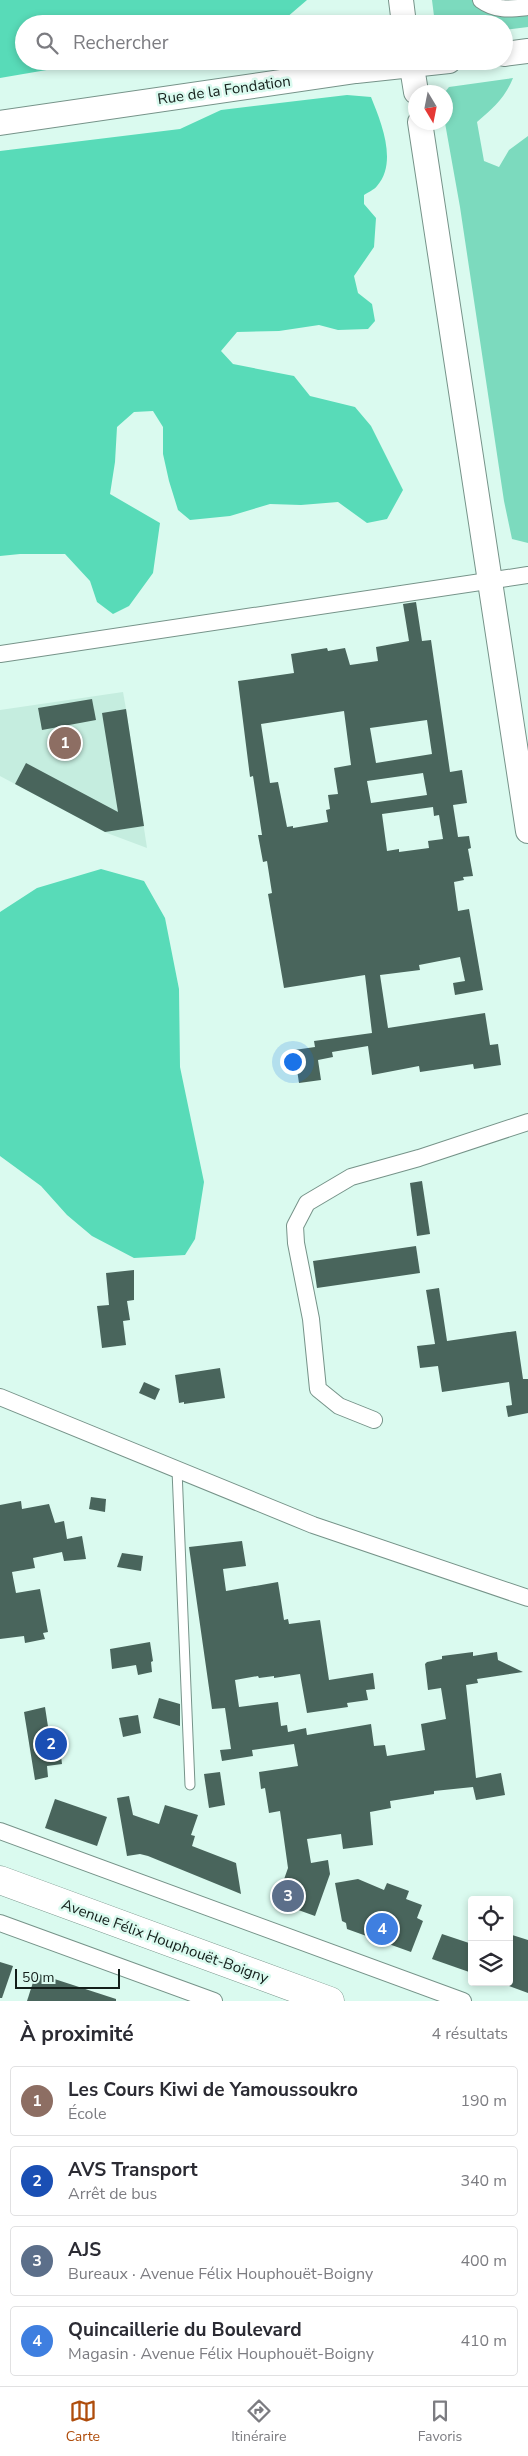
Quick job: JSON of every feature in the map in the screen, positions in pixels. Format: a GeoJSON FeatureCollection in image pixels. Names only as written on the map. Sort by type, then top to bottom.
{"type":"FeatureCollection","features":[{"type":"Feature","properties":{"kind":"highway","name":"Avenue Félix Houphouët-Boigny"},"geometry":{"type":"LineString","coordinates":[[0,1880],[330,2001]]}},
{"type":"Feature","properties":{"kind":"street"},"geometry":{"type":"LineString","coordinates":[[401,0],[403,15]]}},
{"type":"Feature","properties":{"kind":"street"},"geometry":{"type":"LineString","coordinates":[[481,0],[491,7],[506,10],[528,7]]}},
{"type":"Feature","properties":{"kind":"street"},"geometry":{"type":"LineString","coordinates":[[513,53],[528,51]]}},
{"type":"Feature","properties":{"kind":"street","name":"Rue de la Fondation"},"geometry":{"type":"LineString","coordinates":[[0,123],[363,70]]}},
{"type":"Feature","properties":{"kind":"street"},"geometry":{"type":"LineString","coordinates":[[412,70],[415,85]]}},
{"type":"Feature","properties":{"kind":"street"},"geometry":{"type":"LineString","coordinates":[[421,130],[528,831]]}},
{"type":"Feature","properties":{"kind":"street"},"geometry":{"type":"LineString","coordinates":[[0,654],[528,575]]}},
{"type":"Feature","properties":{"kind":"street"},"geometry":{"type":"LineString","coordinates":[[374,1420],[338,1406],[318,1389],[311,1319],[296,1243],[296,1226],[307,1203],[351,1177],[419,1158],[528,1122]]}},
{"type":"Feature","properties":{"kind":"street"},"geometry":{"type":"LineString","coordinates":[[0,1397],[313,1525],[528,1598]]}},
{"type":"Feature","properties":{"kind":"street"},"geometry":{"type":"LineString","coordinates":[[0,1831],[463,2001]]}},
{"type":"Feature","properties":{"kind":"street"},"geometry":{"type":"LineString","coordinates":[[0,1923],[214,2001]]}},
{"type":"Feature","properties":{"kind":"lane"},"geometry":{"type":"LineString","coordinates":[[177,1470],[190,1785]]}},
{"type":"Feature","properties":{"kind":"shaded area"},"geometry":{"type":"Polygon","coordinates":[[[123,692],[147,848],[107,833],[0,776],[0,710],[123,692]]]}},
{"type":"Feature","properties":{"kind":"green space"},"geometry":{"type":"Polygon","coordinates":[[[0,0],[307,0],[290,15],[15,15],[15,70],[47,70],[0,78],[0,0]]]}},
{"type":"Feature","properties":{"kind":"green space"},"geometry":{"type":"Polygon","coordinates":[[[432,0],[528,0],[528,27],[513,29],[513,15],[434,15],[432,0]]]}},
{"type":"Feature","properties":{"kind":"green space"},"geometry":{"type":"Polygon","coordinates":[[[513,78],[502,97],[477,122],[484,161],[499,167],[509,150],[528,136],[528,543],[512,539],[504,501],[460,207],[446,130],[453,130],[453,86],[513,78]]]}},
{"type":"Feature","properties":{"kind":"green space"},"geometry":{"type":"Polygon","coordinates":[[[347,95],[371,97],[386,142],[387,154],[383,176],[376,187],[364,195],[364,204],[376,218],[374,247],[354,276],[358,293],[372,304],[375,321],[368,329],[338,330],[319,325],[279,331],[237,332],[221,351],[233,364],[294,376],[310,396],[355,407],[371,426],[403,490],[387,519],[367,523],[338,502],[301,505],[270,504],[230,516],[190,520],[178,510],[169,481],[163,454],[163,427],[153,411],[134,412],[117,427],[115,462],[110,494],[160,523],[153,573],[129,606],[113,614],[97,602],[90,581],[65,554],[0,556],[0,151],[180,129],[221,110],[347,95]]]}},
{"type":"Feature","properties":{"kind":"green space"},"geometry":{"type":"Polygon","coordinates":[[[101,869],[144,881],[165,918],[179,989],[180,1067],[204,1182],[195,1239],[185,1255],[134,1258],[92,1236],[67,1215],[41,1186],[0,1156],[0,912],[37,888],[101,869]]]}},
{"type":"Feature","properties":{"kind":"building"},"geometry":{"type":"Polygon","coordinates":[[[416,602],[422,641],[431,640],[450,772],[462,770],[467,803],[453,805],[458,837],[469,836],[471,848],[468,849],[473,876],[463,877],[464,880],[454,882],[458,911],[469,909],[483,990],[455,995],[453,983],[465,981],[460,957],[419,965],[420,970],[380,975],[388,1028],[485,1013],[490,1045],[498,1044],[501,1065],[474,1069],[473,1064],[420,1072],[419,1066],[372,1075],[368,1046],[332,1052],[333,1057],[318,1060],[321,1080],[299,1083],[294,1050],[315,1047],[314,1041],[372,1033],[365,975],[284,988],[268,894],[272,893],[267,861],[263,862],[258,835],[262,835],[253,776],[250,777],[238,681],[294,673],[291,654],[327,648],[328,651],[345,648],[350,665],[378,661],[376,647],[409,641],[403,604],[416,602]],[[344,711],[261,724],[270,783],[278,782],[287,827],[293,826],[293,828],[328,822],[326,810],[330,809],[328,795],[338,794],[334,768],[351,765],[344,711]],[[427,720],[370,728],[376,763],[432,754],[427,720]],[[423,773],[367,781],[371,803],[427,795],[423,773]],[[433,807],[382,814],[387,851],[399,849],[399,852],[429,848],[428,841],[443,839],[439,815],[434,816],[433,807]]]}},
{"type":"Feature","properties":{"kind":"building"},"geometry":{"type":"Polygon","coordinates":[[[92,699],[96,720],[42,730],[38,708],[92,699]]]}},
{"type":"Feature","properties":{"kind":"building"},"geometry":{"type":"Polygon","coordinates":[[[126,709],[144,826],[105,832],[15,784],[26,763],[118,812],[102,713],[126,709]]]}},
{"type":"Feature","properties":{"kind":"building"},"geometry":{"type":"Polygon","coordinates":[[[422,1181],[430,1234],[417,1236],[410,1183],[422,1181]]]}},
{"type":"Feature","properties":{"kind":"building"},"geometry":{"type":"Polygon","coordinates":[[[416,1246],[420,1273],[317,1288],[313,1261],[416,1246]]]}},
{"type":"Feature","properties":{"kind":"building"},"geometry":{"type":"Polygon","coordinates":[[[134,1270],[134,1300],[127,1301],[130,1320],[123,1321],[126,1345],[102,1348],[97,1306],[109,1305],[106,1273],[134,1270]]]}},
{"type":"Feature","properties":{"kind":"building"},"geometry":{"type":"Polygon","coordinates":[[[439,1288],[447,1341],[516,1331],[523,1379],[528,1379],[528,1413],[508,1417],[506,1406],[512,1405],[509,1382],[442,1392],[438,1366],[420,1368],[417,1346],[435,1344],[426,1290],[439,1288]]]}},
{"type":"Feature","properties":{"kind":"building"},"geometry":{"type":"Polygon","coordinates":[[[220,1368],[225,1398],[184,1404],[184,1402],[179,1403],[175,1375],[220,1368]]]}},
{"type":"Feature","properties":{"kind":"building"},"geometry":{"type":"Polygon","coordinates":[[[144,1382],[160,1389],[155,1400],[139,1393],[144,1382]]]}},
{"type":"Feature","properties":{"kind":"building"},"geometry":{"type":"Polygon","coordinates":[[[91,1497],[106,1499],[105,1512],[89,1509],[91,1497]]]}},
{"type":"Feature","properties":{"kind":"building"},"geometry":{"type":"Polygon","coordinates":[[[21,1501],[22,1509],[49,1504],[55,1523],[64,1521],[67,1539],[82,1536],[86,1559],[64,1561],[62,1552],[33,1558],[35,1568],[12,1572],[16,1593],[40,1589],[48,1632],[43,1633],[45,1639],[25,1643],[24,1636],[0,1639],[0,1505],[21,1501]]]}},
{"type":"Feature","properties":{"kind":"building"},"geometry":{"type":"Polygon","coordinates":[[[242,1541],[246,1566],[223,1569],[226,1591],[278,1582],[284,1620],[288,1619],[289,1624],[320,1620],[329,1680],[373,1673],[375,1689],[366,1690],[368,1700],[347,1703],[348,1707],[307,1713],[300,1674],[274,1678],[274,1676],[259,1678],[258,1676],[235,1680],[239,1707],[278,1702],[281,1726],[287,1725],[288,1732],[306,1728],[307,1735],[371,1724],[374,1746],[385,1745],[387,1756],[425,1750],[421,1724],[446,1719],[441,1688],[428,1690],[425,1664],[427,1662],[442,1659],[442,1656],[473,1652],[473,1656],[497,1652],[498,1660],[523,1672],[477,1679],[478,1683],[466,1685],[476,1778],[501,1773],[505,1795],[476,1800],[473,1787],[434,1791],[434,1794],[390,1801],[391,1808],[370,1812],[373,1845],[343,1849],[341,1834],[307,1839],[311,1863],[328,1860],[330,1874],[315,1916],[276,1902],[288,1868],[280,1811],[269,1813],[265,1788],[261,1789],[259,1772],[298,1766],[294,1744],[252,1750],[253,1756],[222,1761],[220,1750],[231,1749],[225,1708],[212,1709],[189,1547],[242,1541]]]}},
{"type":"Feature","properties":{"kind":"building"},"geometry":{"type":"Polygon","coordinates":[[[122,1553],[143,1556],[141,1571],[117,1567],[122,1553]]]}},
{"type":"Feature","properties":{"kind":"building"},"geometry":{"type":"Polygon","coordinates":[[[150,1642],[153,1661],[151,1662],[152,1672],[138,1675],[136,1665],[112,1669],[110,1649],[150,1642]]]}},
{"type":"Feature","properties":{"kind":"building"},"geometry":{"type":"Polygon","coordinates":[[[159,1698],[180,1704],[180,1726],[153,1718],[159,1698]]]}},
{"type":"Feature","properties":{"kind":"building"},"geometry":{"type":"Polygon","coordinates":[[[45,1707],[49,1733],[58,1732],[62,1764],[47,1766],[48,1777],[35,1780],[24,1712],[45,1707]]]}},
{"type":"Feature","properties":{"kind":"building"},"geometry":{"type":"Polygon","coordinates":[[[138,1715],[141,1733],[123,1737],[119,1718],[138,1715]]]}},
{"type":"Feature","properties":{"kind":"building"},"geometry":{"type":"Polygon","coordinates":[[[220,1772],[225,1805],[209,1808],[204,1774],[220,1772]]]}},
{"type":"Feature","properties":{"kind":"building"},"geometry":{"type":"Polygon","coordinates":[[[129,1796],[133,1815],[159,1824],[165,1805],[198,1815],[191,1835],[195,1836],[192,1846],[236,1863],[241,1894],[148,1856],[140,1854],[127,1856],[117,1798],[129,1796]]]}},
{"type":"Feature","properties":{"kind":"building"},"geometry":{"type":"Polygon","coordinates":[[[55,1799],[107,1817],[97,1846],[45,1828],[55,1799]]]}},
{"type":"Feature","properties":{"kind":"building"},"geometry":{"type":"Polygon","coordinates":[[[358,1879],[384,1890],[387,1883],[409,1891],[406,1899],[422,1905],[417,1918],[423,1921],[411,1952],[347,1929],[346,1923],[342,1921],[335,1883],[358,1879]]]}},
{"type":"Feature","properties":{"kind":"building"},"geometry":{"type":"Polygon","coordinates":[[[442,1934],[468,1943],[468,1972],[432,1959],[442,1934]]]}},
{"type":"Feature","properties":{"kind":"building"},"geometry":{"type":"Polygon","coordinates":[[[513,1935],[528,1940],[528,1993],[509,1986],[513,1986],[513,1935]]]}},
{"type":"Feature","properties":{"kind":"building"},"geometry":{"type":"Polygon","coordinates":[[[0,1962],[13,1966],[2,1998],[0,1998],[0,1962]]]}},
{"type":"Feature","properties":{"kind":"building"},"geometry":{"type":"Polygon","coordinates":[[[36,1973],[116,1999],[116,2001],[27,2001],[36,1973]]]}},
{"type":"Feature","properties":{"kind":"place","name":"Les Cours Kiwi de Yamoussoukro"},"geometry":{"type":"Point","coordinates":[65,743]}},
{"type":"Feature","properties":{"kind":"place","name":"AVS Transport"},"geometry":{"type":"Point","coordinates":[51,1744]}},
{"type":"Feature","properties":{"kind":"place","name":"AJS"},"geometry":{"type":"Point","coordinates":[288,1896]}},
{"type":"Feature","properties":{"kind":"place","name":"Quincaillerie du Boulevard"},"geometry":{"type":"Point","coordinates":[382,1929]}}]}
